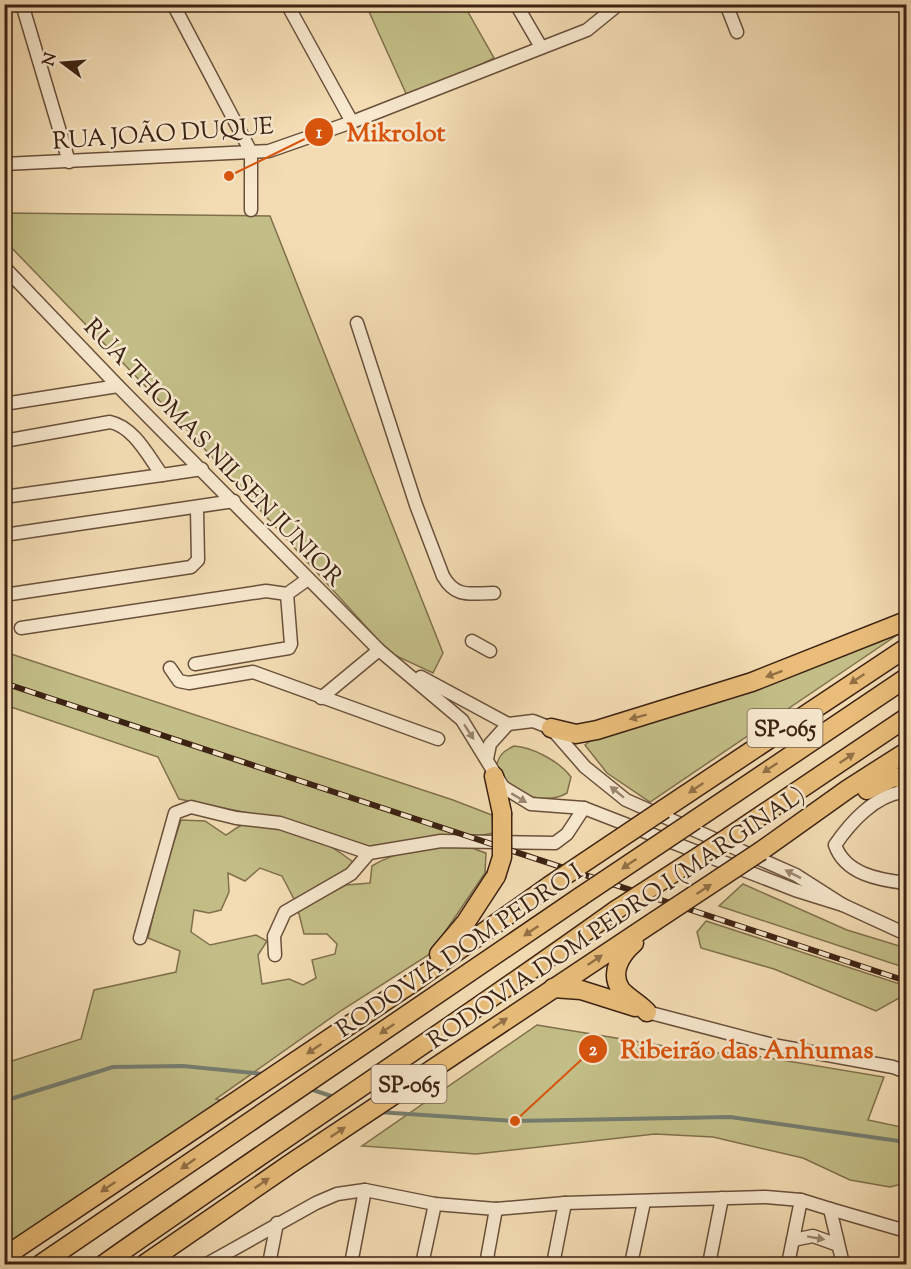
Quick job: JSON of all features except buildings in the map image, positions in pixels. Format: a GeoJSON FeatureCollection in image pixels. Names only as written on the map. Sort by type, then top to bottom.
{"type":"FeatureCollection","features":[{"type":"Feature","properties":{"kind":"highway"},"geometry":{"type":"LineString","coordinates":[[551,728],[576,734],[597,730],[753,682],[906,621]]}},
{"type":"Feature","properties":{"kind":"highway","name":"SP-065"},"geometry":{"type":"LineString","coordinates":[[415,981],[549,886],[906,648]]}},
{"type":"Feature","properties":{"kind":"highway","name":"RODOVIA DOM PEDRO I"},"geometry":{"type":"LineString","coordinates":[[41,1264],[906,678]]}},
{"type":"Feature","properties":{"kind":"highway","name":"SP-065"},"geometry":{"type":"LineString","coordinates":[[104,1264],[238,1169],[268,1152],[489,1002],[616,910],[906,718]]}},
{"type":"Feature","properties":{"kind":"highway","name":"RODOVIA DOM PEDRO I (MARGINAL)"},"geometry":{"type":"LineString","coordinates":[[145,1264],[290,1164],[906,752]]}},
{"type":"Feature","properties":{"kind":"highway"},"geometry":{"type":"LineString","coordinates":[[4,1257],[415,981],[460,930],[496,876],[502,857],[502,813],[495,776]]}},
{"type":"Feature","properties":{"kind":"highway"},"geometry":{"type":"LineString","coordinates":[[790,830],[805,830],[883,781],[894,777],[906,779]]}},
{"type":"Feature","properties":{"kind":"highway"},"geometry":{"type":"LineString","coordinates":[[647,1012],[621,989],[617,972],[621,954],[641,938],[655,921]]}},
{"type":"Feature","properties":{"kind":"highway"},"geometry":{"type":"LineString","coordinates":[[553,988],[581,990],[647,1012]]}},
{"type":"Feature","properties":{"kind":"street"},"geometry":{"type":"LineString","coordinates":[[22,4],[69,162]]}},
{"type":"Feature","properties":{"kind":"street"},"geometry":{"type":"LineString","coordinates":[[173,4],[251,152],[251,210]]}},
{"type":"Feature","properties":{"kind":"street"},"geometry":{"type":"LineString","coordinates":[[287,4],[352,122]]}},
{"type":"Feature","properties":{"kind":"street"},"geometry":{"type":"LineString","coordinates":[[516,4],[525,22],[534,32],[537,49]]}},
{"type":"Feature","properties":{"kind":"street","name":"RUA JOÃO DUQUE"},"geometry":{"type":"LineString","coordinates":[[4,164],[269,151],[352,122],[587,30],[619,4]]}},
{"type":"Feature","properties":{"kind":"street"},"geometry":{"type":"LineString","coordinates":[[726,4],[737,32]]}},
{"type":"Feature","properties":{"kind":"street","name":"RUA THOMAS NILSEN JÚNIOR"},"geometry":{"type":"LineString","coordinates":[[4,267],[379,650],[462,720],[495,776],[518,798],[545,807],[584,808],[795,890],[843,905]]}},
{"type":"Feature","properties":{"kind":"street"},"geometry":{"type":"LineString","coordinates":[[357,323],[416,505],[442,576],[449,586],[459,593],[495,593]]}},
{"type":"Feature","properties":{"kind":"street"},"geometry":{"type":"LineString","coordinates":[[4,404],[118,386]]}},
{"type":"Feature","properties":{"kind":"street"},"geometry":{"type":"LineString","coordinates":[[4,441],[110,422],[122,424],[162,475]]}},
{"type":"Feature","properties":{"kind":"street"},"geometry":{"type":"LineString","coordinates":[[4,497],[202,469]]}},
{"type":"Feature","properties":{"kind":"street"},"geometry":{"type":"LineString","coordinates":[[4,535],[234,501]]}},
{"type":"Feature","properties":{"kind":"street"},"geometry":{"type":"LineString","coordinates":[[4,595],[191,567],[198,560],[197,508]]}},
{"type":"Feature","properties":{"kind":"street"},"geometry":{"type":"LineString","coordinates":[[21,628],[266,591],[287,594],[308,579]]}},
{"type":"Feature","properties":{"kind":"street"},"geometry":{"type":"LineString","coordinates":[[195,664],[289,648],[291,644],[287,594]]}},
{"type":"Feature","properties":{"kind":"street"},"geometry":{"type":"LineString","coordinates":[[471,641],[490,651]]}},
{"type":"Feature","properties":{"kind":"street"},"geometry":{"type":"LineString","coordinates":[[321,698],[379,650]]}},
{"type":"Feature","properties":{"kind":"street","name":"RUA THOMAS NILSEN JÚNIOR"},"geometry":{"type":"LineString","coordinates":[[396,664],[508,724],[533,721],[551,728]]}},
{"type":"Feature","properties":{"kind":"street"},"geometry":{"type":"LineString","coordinates":[[170,668],[179,681],[189,683],[253,672],[438,739]]}},
{"type":"Feature","properties":{"kind":"street"},"geometry":{"type":"LineString","coordinates":[[445,692],[445,705]]}},
{"type":"Feature","properties":{"kind":"street"},"geometry":{"type":"LineString","coordinates":[[487,759],[490,744],[508,724]]}},
{"type":"Feature","properties":{"kind":"street"},"geometry":{"type":"LineString","coordinates":[[551,728],[585,767],[626,800],[796,875],[843,905],[906,934]]}},
{"type":"Feature","properties":{"kind":"street"},"geometry":{"type":"LineString","coordinates":[[906,795],[903,792],[892,793],[849,825],[835,845],[839,857],[875,880],[906,883]]}},
{"type":"Feature","properties":{"kind":"street"},"geometry":{"type":"LineString","coordinates":[[140,938],[175,813],[191,807],[236,818],[280,824],[369,854],[441,841],[555,843],[567,834],[584,808]]}},
{"type":"Feature","properties":{"kind":"street"},"geometry":{"type":"LineString","coordinates":[[275,955],[274,936],[285,912],[351,874],[369,854]]}},
{"type":"Feature","properties":{"kind":"street"},"geometry":{"type":"LineString","coordinates":[[647,1012],[773,1045],[893,1067],[906,1072]]}},
{"type":"Feature","properties":{"kind":"street"},"geometry":{"type":"LineString","coordinates":[[351,1264],[365,1190]]}},
{"type":"Feature","properties":{"kind":"street"},"geometry":{"type":"LineString","coordinates":[[207,1264],[277,1223],[337,1194],[365,1190],[435,1204],[496,1209],[565,1203],[722,1198],[801,1200],[906,1231]]}},
{"type":"Feature","properties":{"kind":"street"},"geometry":{"type":"LineString","coordinates":[[710,1264],[722,1198]]}},
{"type":"Feature","properties":{"kind":"street"},"geometry":{"type":"LineString","coordinates":[[788,1264],[801,1200]]}},
{"type":"Feature","properties":{"kind":"street"},"geometry":{"type":"LineString","coordinates":[[631,1264],[644,1202]]}},
{"type":"Feature","properties":{"kind":"street"},"geometry":{"type":"LineString","coordinates":[[553,1264],[565,1203]]}},
{"type":"Feature","properties":{"kind":"street"},"geometry":{"type":"LineString","coordinates":[[422,1264],[435,1204]]}},
{"type":"Feature","properties":{"kind":"street"},"geometry":{"type":"LineString","coordinates":[[828,1208],[843,1264]]}},
{"type":"Feature","properties":{"kind":"street"},"geometry":{"type":"LineString","coordinates":[[486,1264],[496,1209]]}},
{"type":"Feature","properties":{"kind":"street"},"geometry":{"type":"LineString","coordinates":[[269,1264],[277,1223]]}},
{"type":"Feature","properties":{"kind":"street"},"geometry":{"type":"LineString","coordinates":[[793,1240],[813,1236],[838,1245]]}},
{"type":"Feature","properties":{"kind":"shaded area"},"geometry":{"type":"Polygon","coordinates":[[[366,5],[464,5],[494,58],[409,100],[366,5]]]}},
{"type":"Feature","properties":{"kind":"shaded area"},"geometry":{"type":"Polygon","coordinates":[[[5,213],[270,216],[443,653],[433,673],[390,653],[180,422],[5,241],[5,213]]]}},
{"type":"Feature","properties":{"kind":"shaded area"},"geometry":{"type":"Polygon","coordinates":[[[906,629],[650,802],[607,773],[585,745],[595,737],[906,629]]]}},
{"type":"Feature","properties":{"kind":"shaded area"},"geometry":{"type":"Polygon","coordinates":[[[5,652],[453,800],[492,815],[493,833],[469,838],[438,835],[371,849],[284,820],[179,799],[158,757],[5,705],[5,652]]]}},
{"type":"Feature","properties":{"kind":"shaded area"},"geometry":{"type":"Polygon","coordinates":[[[514,746],[537,752],[566,771],[571,777],[567,793],[553,798],[536,798],[520,793],[507,785],[496,768],[502,754],[514,746]]]}},
{"type":"Feature","properties":{"kind":"shaded area"},"geometry":{"type":"Polygon","coordinates":[[[181,820],[205,821],[226,835],[246,823],[273,823],[317,839],[353,862],[338,883],[295,901],[282,876],[260,868],[245,881],[228,873],[229,892],[221,910],[209,913],[194,910],[191,932],[210,945],[256,935],[267,941],[258,955],[262,984],[289,979],[303,985],[316,978],[312,960],[335,954],[337,944],[327,934],[304,934],[298,910],[346,885],[370,883],[372,866],[381,861],[429,846],[464,845],[486,853],[485,873],[430,954],[342,1010],[216,1099],[232,1104],[5,1258],[4,1061],[6,1063],[81,1039],[94,990],[176,972],[180,951],[148,938],[161,882],[181,820]]]}},
{"type":"Feature","properties":{"kind":"shaded area"},"geometry":{"type":"Polygon","coordinates":[[[743,884],[847,930],[906,948],[906,968],[719,906],[743,884]]]}},
{"type":"Feature","properties":{"kind":"shaded area"},"geometry":{"type":"Polygon","coordinates":[[[706,921],[906,986],[906,1001],[899,998],[876,1011],[774,969],[701,948],[697,932],[706,921]]]}},
{"type":"Feature","properties":{"kind":"shaded area"},"geometry":{"type":"Polygon","coordinates":[[[537,1025],[707,1053],[739,1053],[884,1077],[868,1120],[906,1128],[906,1183],[890,1187],[850,1180],[803,1158],[713,1137],[655,1134],[476,1154],[362,1146],[537,1025]]]}},
{"type":"Feature","properties":{"kind":"waterway"},"geometry":{"type":"LineString","coordinates":[[4,1101],[113,1067],[183,1066],[263,1074]]}},
{"type":"Feature","properties":{"kind":"waterway"},"geometry":{"type":"LineString","coordinates":[[310,1089],[334,1097]]}},
{"type":"Feature","properties":{"kind":"waterway"},"geometry":{"type":"LineString","coordinates":[[378,1112],[515,1121],[730,1117],[906,1142]]}},
{"type":"Feature","properties":{"kind":"railway"},"geometry":{"type":"LineString","coordinates":[[4,683],[906,981]]}},
{"type":"Feature","properties":{"kind":"place","name":"Mikrolot"},"geometry":{"type":"Point","coordinates":[229,176]}},
{"type":"Feature","properties":{"kind":"place","name":"Ribeirão das Anhumas"},"geometry":{"type":"Point","coordinates":[515,1121]}}]}
